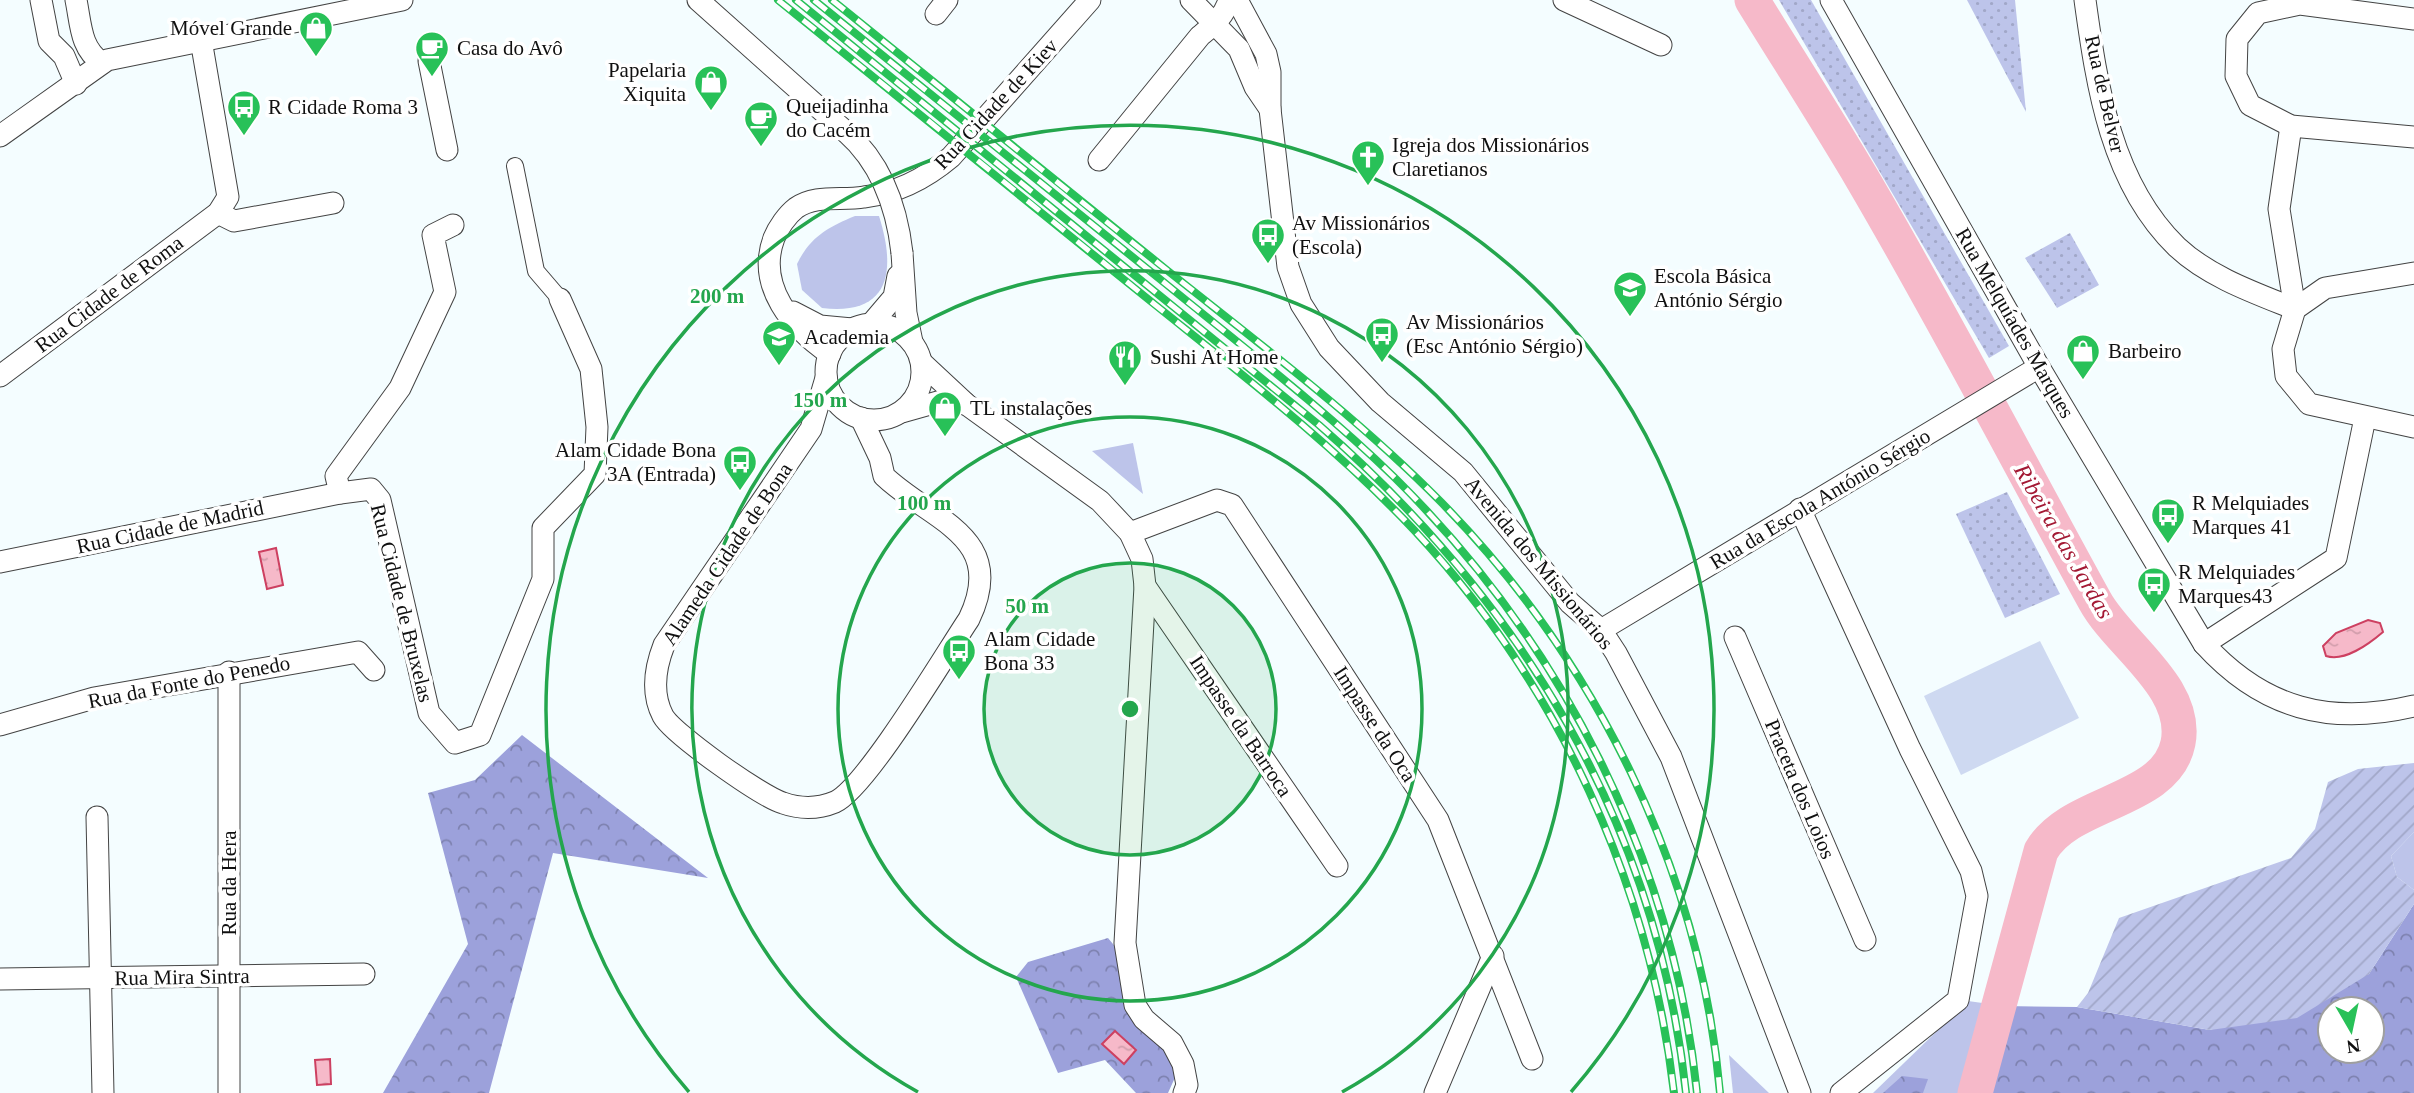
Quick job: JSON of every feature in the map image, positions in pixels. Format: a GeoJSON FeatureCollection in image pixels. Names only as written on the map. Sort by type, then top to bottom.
{"type":"FeatureCollection","features":[{"type":"Feature","properties":{"kind":"street"},"geometry":{"type":"LineString","coordinates":[[41,0],[49,41],[64,56],[76,84]]}},
{"type":"Feature","properties":{"kind":"street"},"geometry":{"type":"LineString","coordinates":[[76,0],[84,43],[89,54],[102,63]]}},
{"type":"Feature","properties":{"kind":"street"},"geometry":{"type":"LineString","coordinates":[[0,136],[102,63],[201,40],[305,10],[402,0]]}},
{"type":"Feature","properties":{"kind":"street"},"geometry":{"type":"LineString","coordinates":[[698,0],[846,132],[876,168],[898,217],[906,313],[912,342],[922,363],[966,404],[1100,501],[1130,533],[1142,559],[1145,586],[1125,943],[1135,1005],[1144,1019],[1172,1043],[1183,1064],[1187,1085],[1184,1093]]}},
{"type":"Feature","properties":{"kind":"street","name":"Rua Cidade de Kiev"},"geometry":{"type":"LineString","coordinates":[[830,354],[791,320],[770,282],[768,254],[778,229],[796,208],[818,199],[872,196],[908,186],[931,174],[991,113],[1090,0]]}},
{"type":"Feature","properties":{"kind":"street","name":"Avenida dos Missionários"},"geometry":{"type":"LineString","coordinates":[[1191,0],[1239,49],[1255,87],[1270,108]]}},
{"type":"Feature","properties":{"kind":"street"},"geometry":{"type":"LineString","coordinates":[[1099,160],[1200,36],[1216,23],[1226,10],[1229,0]]}},
{"type":"Feature","properties":{"kind":"street","name":"Avenida dos Missionários"},"geometry":{"type":"LineString","coordinates":[[1237,0],[1266,54],[1270,72],[1270,108],[1288,267],[1301,304],[1329,348],[1380,402],[1463,472],[1570,603],[1601,630],[1625,668],[1671,757],[1799,1092]]}},
{"type":"Feature","properties":{"kind":"street"},"geometry":{"type":"LineString","coordinates":[[1564,0],[1661,45]]}},
{"type":"Feature","properties":{"kind":"street","name":"Rua Melquíades Marques"},"geometry":{"type":"LineString","coordinates":[[1831,0],[2039,367],[2204,644],[2225,667],[2255,690],[2312,710],[2345,716],[2375,715],[2414,706]]}},
{"type":"Feature","properties":{"kind":"street","name":"Rua de Belver"},"geometry":{"type":"LineString","coordinates":[[2085,0],[2112,137],[2133,192],[2178,247],[2234,285],[2295,309]]}},
{"type":"Feature","properties":{"kind":"street"},"geometry":{"type":"LineString","coordinates":[[2414,19],[2300,2],[2258,13],[2237,39],[2236,76],[2250,105],[2291,126],[2414,137]]}},
{"type":"Feature","properties":{"kind":"street"},"geometry":{"type":"LineString","coordinates":[[201,40],[228,197],[218,213],[234,221],[333,203]]}},
{"type":"Feature","properties":{"kind":"street"},"geometry":{"type":"LineString","coordinates":[[429,61],[447,149]]}},
{"type":"Feature","properties":{"kind":"street"},"geometry":{"type":"LineString","coordinates":[[2291,126],[2279,209],[2295,309],[2283,349],[2286,376],[2309,404],[2414,427]]}},
{"type":"Feature","properties":{"kind":"street","name":"Rua Cidade de Bruxelas"},"geometry":{"type":"LineString","coordinates":[[453,225],[433,235],[445,292],[400,388],[336,476],[340,493],[371,489],[380,500],[429,713],[455,743],[480,735],[543,579],[543,528],[595,474],[597,427],[591,369],[560,299],[536,271],[515,166]]}},
{"type":"Feature","properties":{"kind":"street","name":"Rua Cidade de Roma"},"geometry":{"type":"LineString","coordinates":[[0,376],[218,213]]}},
{"type":"Feature","properties":{"kind":"street"},"geometry":{"type":"LineString","coordinates":[[857,417],[835,401],[826,379],[830,354],[842,336],[861,327],[894,297],[902,253]]}},
{"type":"Feature","properties":{"kind":"street"},"geometry":{"type":"LineString","coordinates":[[2295,309],[2325,288],[2414,273]]}},
{"type":"Feature","properties":{"kind":"street"},"geometry":{"type":"LineString","coordinates":[[785,309],[820,326],[891,327],[912,342]]}},
{"type":"Feature","properties":{"kind":"street"},"geometry":{"type":"LineString","coordinates":[[880,458],[897,414],[919,390],[922,363]]}},
{"type":"Feature","properties":{"kind":"street","name":"Rua da Escola António Sérgio"},"geometry":{"type":"LineString","coordinates":[[1601,630],[2039,367]]}},
{"type":"Feature","properties":{"kind":"street","name":"Alameda Cidade de Bona"},"geometry":{"type":"LineString","coordinates":[[826,379],[811,429],[664,645],[655,677],[660,708],[674,730],[769,798],[783,803],[816,807],[850,792],[975,607],[980,575],[976,558],[965,537],[895,487],[884,476],[880,458],[857,417]]}},
{"type":"Feature","properties":{"kind":"street"},"geometry":{"type":"LineString","coordinates":[[811,429],[857,417],[897,414],[940,401],[966,404]]}},
{"type":"Feature","properties":{"kind":"street"},"geometry":{"type":"LineString","coordinates":[[2204,644],[2336,558],[2365,418]]}},
{"type":"Feature","properties":{"kind":"street","name":"Rua Cidade de Madrid"},"geometry":{"type":"LineString","coordinates":[[0,562],[340,493]]}},
{"type":"Feature","properties":{"kind":"street","name":"Impasse da Oca"},"geometry":{"type":"LineString","coordinates":[[1130,533],[1217,500],[1231,505],[1438,820],[1532,1059]]}},
{"type":"Feature","properties":{"kind":"street"},"geometry":{"type":"LineString","coordinates":[[1800,509],[1910,749],[1971,871],[1977,896],[1958,1000],[1841,1093]]}},
{"type":"Feature","properties":{"kind":"street","name":"Impasse da Barroca"},"geometry":{"type":"LineString","coordinates":[[1145,586],[1337,866]]}},
{"type":"Feature","properties":{"kind":"street","name":"Praceta dos Loios"},"geometry":{"type":"LineString","coordinates":[[1735,637],[1865,940]]}},
{"type":"Feature","properties":{"kind":"street","name":"Rua da Fonte do Penedo"},"geometry":{"type":"LineString","coordinates":[[0,726],[94,698],[229,672],[358,652],[373,670]]}},
{"type":"Feature","properties":{"kind":"street","name":"Rua da Hera"},"geometry":{"type":"LineString","coordinates":[[229,672],[229,1093]]}},
{"type":"Feature","properties":{"kind":"street"},"geometry":{"type":"LineString","coordinates":[[97,817],[103,1093]]}},
{"type":"Feature","properties":{"kind":"street"},"geometry":{"type":"LineString","coordinates":[[1435,1093],[1493,956]]}},
{"type":"Feature","properties":{"kind":"street","name":"Rua Mira Sintra"},"geometry":{"type":"LineString","coordinates":[[0,979],[364,974]]}},
{"type":"Feature","properties":{"kind":"shaded area"},"geometry":{"type":"Polygon","coordinates":[[[1779,0],[1811,0],[2009,346],[1989,358],[1779,0]]]}},
{"type":"Feature","properties":{"kind":"shaded area"},"geometry":{"type":"Polygon","coordinates":[[[1967,0],[2015,0],[2026,112],[1967,0]]]}},
{"type":"Feature","properties":{"kind":"shaded area"},"geometry":{"type":"Polygon","coordinates":[[[855,216],[879,216],[887,254],[887,271],[883,285],[875,297],[862,305],[845,309],[822,308],[802,290],[797,264],[821,234],[855,216]]]}},
{"type":"Feature","properties":{"kind":"shaded area"},"geometry":{"type":"Polygon","coordinates":[[[2070,233],[2099,285],[2057,308],[2025,258],[2070,233]]]}},
{"type":"Feature","properties":{"kind":"shaded area"},"geometry":{"type":"Polygon","coordinates":[[[1133,443],[1143,494],[1092,451],[1133,443]]]}},
{"type":"Feature","properties":{"kind":"shaded area"},"geometry":{"type":"Polygon","coordinates":[[[2007,492],[2060,594],[2005,618],[1956,514],[2007,492]]]}},
{"type":"Feature","properties":{"kind":"shaded area"},"geometry":{"type":"Polygon","coordinates":[[[2040,641],[2079,718],[1961,775],[1924,696],[2040,641]]]}},
{"type":"Feature","properties":{"kind":"shaded area"},"geometry":{"type":"Polygon","coordinates":[[[2414,763],[2414,832],[2391,856],[2397,877],[2414,890],[2414,904],[2369,974],[2335,995],[2316,995],[2316,1006],[2297,1018],[2210,1030],[2077,1007],[2088,993],[2119,918],[2291,858],[2315,829],[2328,782],[2358,769],[2414,763]]]}},
{"type":"Feature","properties":{"kind":"shaded area"},"geometry":{"type":"Polygon","coordinates":[[[2414,832],[2414,890],[2397,877],[2391,856],[2414,832]]]}},
{"type":"Feature","properties":{"kind":"shaded area"},"geometry":{"type":"Polygon","coordinates":[[[1968,1001],[2004,1006],[1991,1093],[1873,1093],[1968,1001]]]}},
{"type":"Feature","properties":{"kind":"shaded area"},"geometry":{"type":"Polygon","coordinates":[[[1729,1055],[1769,1093],[1733,1093],[1729,1055]]]}},
{"type":"Feature","properties":{"kind":"green space"},"geometry":{"type":"Polygon","coordinates":[[[522,735],[708,878],[553,853],[489,1093],[383,1093],[468,944],[428,793],[475,780],[522,735]]]}},
{"type":"Feature","properties":{"kind":"green space"},"geometry":{"type":"Polygon","coordinates":[[[2414,904],[2414,1093],[1991,1093],[2004,1006],[2077,1007],[2210,1030],[2369,974],[2414,904]]]}},
{"type":"Feature","properties":{"kind":"green space"},"geometry":{"type":"Polygon","coordinates":[[[1108,938],[1118,950],[1171,1056],[1177,1073],[1168,1093],[1136,1093],[1105,1060],[1058,1073],[1016,977],[1028,962],[1108,938]]]}},
{"type":"Feature","properties":{"kind":"green space"},"geometry":{"type":"Polygon","coordinates":[[[1902,1076],[1928,1079],[1923,1093],[1883,1093],[1902,1076]]]}},
{"type":"Feature","properties":{"kind":"water"},"geometry":{"type":"Polygon","coordinates":[[[276,548],[283,585],[267,589],[259,552],[276,548]]]}},
{"type":"Feature","properties":{"kind":"water"},"geometry":{"type":"Polygon","coordinates":[[[2368,620],[2380,623],[2383,632],[2348,654],[2326,656],[2323,646],[2336,633],[2368,620]]]}},
{"type":"Feature","properties":{"kind":"water"},"geometry":{"type":"Polygon","coordinates":[[[1115,1031],[1136,1050],[1124,1064],[1102,1044],[1115,1031]]]}},
{"type":"Feature","properties":{"kind":"water"},"geometry":{"type":"Polygon","coordinates":[[[330,1059],[331,1084],[317,1085],[315,1060],[330,1059]]]}},
{"type":"Feature","properties":{"kind":"waterway","name":"Ribeira das Jardas"},"geometry":{"type":"LineString","coordinates":[[1752,0],[1893,232],[2095,601],[2163,685],[2173,703],[2179,723],[2178,743],[2170,763],[2156,778],[2073,821],[2055,834],[2041,851],[1975,1093]]}},
{"type":"Feature","properties":{"kind":"waterway","name":"Ribeira das Jardas"},"geometry":{"type":"LineString","coordinates":[[2171,761],[2176,763]]}},
{"type":"Feature","properties":{"kind":"railway"},"geometry":{"type":"LineString","coordinates":[[778,0],[1317,437],[1383,498],[1466,590],[1512,654],[1553,721],[1589,791],[1619,864],[1644,939],[1662,1015],[1674,1093]]}},
{"type":"Feature","properties":{"kind":"railway"},"geometry":{"type":"LineString","coordinates":[[796,0],[1319,425],[1392,493],[1457,566],[1516,643],[1567,724],[1610,809],[1645,899],[1670,994],[1686,1093]]}},
{"type":"Feature","properties":{"kind":"railway"},"geometry":{"type":"LineString","coordinates":[[814,0],[1311,402],[1394,477],[1454,541],[1508,610],[1557,682],[1599,759],[1635,838],[1663,921],[1684,1006],[1697,1093]]}},
{"type":"Feature","properties":{"kind":"railway"},"geometry":{"type":"LineString","coordinates":[[832,0],[1342,411],[1441,502],[1497,564],[1547,630],[1592,700],[1632,774],[1664,851],[1690,930],[1709,1011],[1720,1093]]}},
{"type":"Feature","properties":{"kind":"place","name":"Móvel Grande"},"geometry":{"type":"Point","coordinates":[316,58]}},
{"type":"Feature","properties":{"kind":"place","name":"Casa do Avô"},"geometry":{"type":"Point","coordinates":[432,78]}},
{"type":"Feature","properties":{"kind":"place","name":"Papelaria Xiquita"},"geometry":{"type":"Point","coordinates":[711,112]}},
{"type":"Feature","properties":{"kind":"place","name":"R Cidade Roma 3"},"geometry":{"type":"Point","coordinates":[244,137]}},
{"type":"Feature","properties":{"kind":"place","name":"Queijadinha do Cacém"},"geometry":{"type":"Point","coordinates":[761,148]}},
{"type":"Feature","properties":{"kind":"place","name":"Igreja dos Missionários Claretianos"},"geometry":{"type":"Point","coordinates":[1368,187]}},
{"type":"Feature","properties":{"kind":"place","name":"Av Missionários (Escola)"},"geometry":{"type":"Point","coordinates":[1268,265]}},
{"type":"Feature","properties":{"kind":"place","name":"Escola Básica António Sérgio"},"geometry":{"type":"Point","coordinates":[1630,318]}},
{"type":"Feature","properties":{"kind":"place","name":"Av Missionários (Esc António Sérgio)"},"geometry":{"type":"Point","coordinates":[1382,364]}},
{"type":"Feature","properties":{"kind":"place","name":"Academia"},"geometry":{"type":"Point","coordinates":[779,367]}},
{"type":"Feature","properties":{"kind":"place","name":"Barbeiro"},"geometry":{"type":"Point","coordinates":[2083,381]}},
{"type":"Feature","properties":{"kind":"place","name":"Sushi At Home"},"geometry":{"type":"Point","coordinates":[1125,387]}},
{"type":"Feature","properties":{"kind":"place","name":"TL instalações"},"geometry":{"type":"Point","coordinates":[945,438]}},
{"type":"Feature","properties":{"kind":"place","name":"Alam Cidade Bona 3A (Entrada)"},"geometry":{"type":"Point","coordinates":[740,492]}},
{"type":"Feature","properties":{"kind":"place","name":"R Melquiades Marques 41"},"geometry":{"type":"Point","coordinates":[2168,545]}},
{"type":"Feature","properties":{"kind":"place","name":"R Melquiades Marques43"},"geometry":{"type":"Point","coordinates":[2154,614]}},
{"type":"Feature","properties":{"kind":"place","name":"Alam Cidade Bona 33"},"geometry":{"type":"Point","coordinates":[959,681]}}]}
